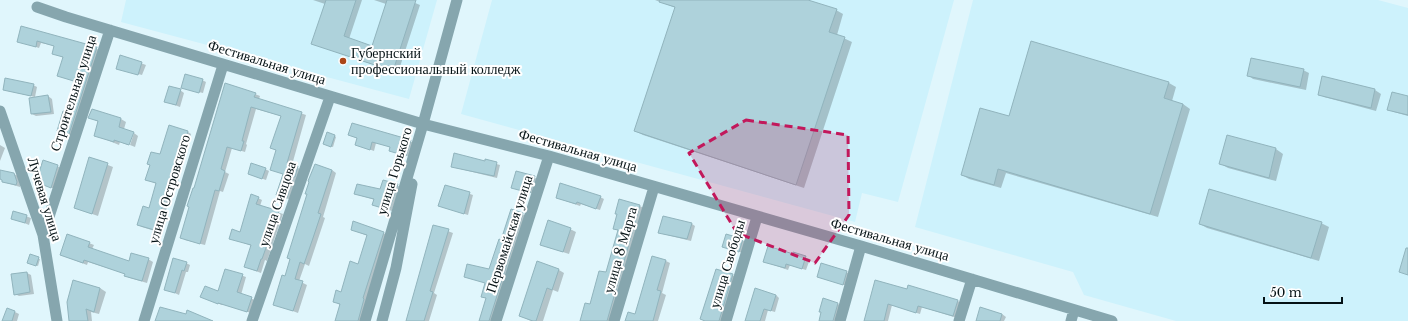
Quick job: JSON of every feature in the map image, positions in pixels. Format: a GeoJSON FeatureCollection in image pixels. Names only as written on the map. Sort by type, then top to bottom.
{"type":"FeatureCollection","features":[{"type":"Feature","properties":{"kind":"street"},"geometry":{"type":"LineString","coordinates":[[423,124],[457,0]]}},
{"type":"Feature","properties":{"kind":"street","name":"Фестивальная улица"},"geometry":{"type":"LineString","coordinates":[[37,6],[66,17],[330,97],[423,124],[549,156],[861,246],[1112,321]]}},
{"type":"Feature","properties":{"kind":"street","name":"Строительная улица"},"geometry":{"type":"LineString","coordinates":[[43,235],[110,30]]}},
{"type":"Feature","properties":{"kind":"street","name":"улица Островского"},"geometry":{"type":"LineString","coordinates":[[144,321],[223,65]]}},
{"type":"Feature","properties":{"kind":"street","name":"улица Сивцова"},"geometry":{"type":"LineString","coordinates":[[252,321],[330,97]]}},
{"type":"Feature","properties":{"kind":"street","name":"Лучевая улица"},"geometry":{"type":"LineString","coordinates":[[0,111],[43,235],[56,321]]}},
{"type":"Feature","properties":{"kind":"street","name":"улица Горького"},"geometry":{"type":"LineString","coordinates":[[364,321],[423,124]]}},
{"type":"Feature","properties":{"kind":"street","name":"улица Горького"},"geometry":{"type":"LineString","coordinates":[[382,321],[396,268],[423,124]]}},
{"type":"Feature","properties":{"kind":"street","name":"Первомайская улица"},"geometry":{"type":"LineString","coordinates":[[496,321],[549,156]]}},
{"type":"Feature","properties":{"kind":"street","name":"улица 8 Марта"},"geometry":{"type":"LineString","coordinates":[[614,321],[654,187]]}},
{"type":"Feature","properties":{"kind":"street","name":"улица Свободы"},"geometry":{"type":"LineString","coordinates":[[726,321],[757,216]]}},
{"type":"Feature","properties":{"kind":"street"},"geometry":{"type":"LineString","coordinates":[[840,321],[861,246]]}},
{"type":"Feature","properties":{"kind":"street"},"geometry":{"type":"LineString","coordinates":[[959,321],[972,279]]}},
{"type":"Feature","properties":{"kind":"street"},"geometry":{"type":"LineString","coordinates":[[1071,321],[1074,310]]}},
{"type":"Feature","properties":{"kind":"highlighted area"},"geometry":{"type":"Polygon","coordinates":[[[746,120],[848,135],[849,215],[815,263],[737,233],[689,153],[746,120]]]}},
{"type":"Feature","properties":{"kind":"shaded area","name":"Губернский профессиональный колледж"},"geometry":{"type":"Polygon","coordinates":[[[126,0],[437,0],[409,99],[121,22],[126,0]]]}},
{"type":"Feature","properties":{"kind":"shaded area"},"geometry":{"type":"Polygon","coordinates":[[[492,0],[954,0],[898,202],[862,193],[855,222],[461,114],[492,0]]]}},
{"type":"Feature","properties":{"kind":"shaded area"},"geometry":{"type":"Polygon","coordinates":[[[973,0],[1378,0],[1408,8],[1408,321],[1176,321],[1084,295],[1073,272],[915,227],[973,0]]]}},
{"type":"Feature","properties":{"kind":"building"},"geometry":{"type":"Polygon","coordinates":[[[326,0],[356,0],[344,36],[372,46],[387,0],[416,0],[393,71],[311,44],[326,0]]]}},
{"type":"Feature","properties":{"kind":"building"},"geometry":{"type":"Polygon","coordinates":[[[660,0],[808,0],[837,9],[829,32],[845,37],[796,185],[634,131],[675,7],[659,2],[660,0]]]}},
{"type":"Feature","properties":{"kind":"building"},"geometry":{"type":"Polygon","coordinates":[[[21,26],[97,47],[69,134],[57,131],[63,111],[69,113],[77,82],[57,76],[63,57],[52,54],[54,46],[37,41],[36,47],[17,42],[21,26]]]}},
{"type":"Feature","properties":{"kind":"building"},"geometry":{"type":"Polygon","coordinates":[[[1031,41],[1169,82],[1164,98],[1183,104],[1150,214],[998,169],[994,185],[961,175],[980,108],[1009,116],[1031,41]]]}},
{"type":"Feature","properties":{"kind":"building"},"geometry":{"type":"Polygon","coordinates":[[[120,55],[142,62],[138,75],[116,69],[120,55]]]}},
{"type":"Feature","properties":{"kind":"building"},"geometry":{"type":"Polygon","coordinates":[[[1251,58],[1304,69],[1300,87],[1247,76],[1251,58]]]}},
{"type":"Feature","properties":{"kind":"building"},"geometry":{"type":"Polygon","coordinates":[[[185,74],[203,79],[199,93],[181,88],[185,74]]]}},
{"type":"Feature","properties":{"kind":"building"},"geometry":{"type":"Polygon","coordinates":[[[1322,76],[1375,89],[1371,108],[1318,95],[1322,76]]]}},
{"type":"Feature","properties":{"kind":"building"},"geometry":{"type":"Polygon","coordinates":[[[5,78],[34,84],[31,96],[3,90],[5,78]]]}},
{"type":"Feature","properties":{"kind":"building"},"geometry":{"type":"Polygon","coordinates":[[[225,83],[256,93],[254,97],[302,112],[287,163],[298,166],[287,198],[276,195],[283,174],[270,170],[276,150],[270,148],[281,116],[251,107],[242,141],[244,141],[241,151],[227,147],[221,169],[225,171],[219,191],[215,190],[200,244],[180,238],[189,207],[187,206],[194,188],[225,83]]]}},
{"type":"Feature","properties":{"kind":"building"},"geometry":{"type":"Polygon","coordinates":[[[169,86],[181,89],[176,105],[164,102],[169,86]]]}},
{"type":"Feature","properties":{"kind":"building"},"geometry":{"type":"Polygon","coordinates":[[[1392,92],[1408,96],[1408,115],[1387,110],[1392,92]]]}},
{"type":"Feature","properties":{"kind":"building"},"geometry":{"type":"Polygon","coordinates":[[[48,95],[51,112],[31,114],[29,98],[48,95]]]}},
{"type":"Feature","properties":{"kind":"building"},"geometry":{"type":"Polygon","coordinates":[[[92,109],[121,118],[119,127],[134,132],[129,145],[94,136],[98,121],[88,118],[92,109]]]}},
{"type":"Feature","properties":{"kind":"building"},"geometry":{"type":"Polygon","coordinates":[[[352,123],[411,140],[406,156],[389,151],[390,147],[372,142],[370,150],[355,145],[357,138],[348,135],[352,123]]]}},
{"type":"Feature","properties":{"kind":"building"},"geometry":{"type":"Polygon","coordinates":[[[169,125],[188,131],[172,188],[169,187],[161,211],[164,212],[158,231],[137,225],[143,206],[149,208],[156,183],[145,180],[150,165],[147,164],[151,152],[160,154],[169,125]]]}},
{"type":"Feature","properties":{"kind":"building"},"geometry":{"type":"Polygon","coordinates":[[[327,132],[335,135],[331,147],[323,144],[327,132]]]}},
{"type":"Feature","properties":{"kind":"building"},"geometry":{"type":"Polygon","coordinates":[[[1227,135],[1276,148],[1269,178],[1219,164],[1227,135]]]}},
{"type":"Feature","properties":{"kind":"building"},"geometry":{"type":"Polygon","coordinates":[[[454,153],[485,161],[485,159],[497,162],[494,176],[451,167],[454,153]]]}},
{"type":"Feature","properties":{"kind":"building"},"geometry":{"type":"Polygon","coordinates":[[[89,157],[108,163],[92,214],[74,208],[89,157]]]}},
{"type":"Feature","properties":{"kind":"building"},"geometry":{"type":"Polygon","coordinates":[[[43,160],[58,165],[51,188],[36,182],[43,160]]]}},
{"type":"Feature","properties":{"kind":"building"},"geometry":{"type":"Polygon","coordinates":[[[251,163],[266,168],[262,179],[248,174],[251,163]]]}},
{"type":"Feature","properties":{"kind":"building"},"geometry":{"type":"Polygon","coordinates":[[[315,164],[332,170],[318,213],[321,214],[313,238],[304,264],[300,262],[295,279],[303,281],[293,311],[273,305],[282,275],[285,276],[290,259],[287,258],[307,194],[305,194],[308,181],[315,164]]]}},
{"type":"Feature","properties":{"kind":"building"},"geometry":{"type":"Polygon","coordinates":[[[0,170],[14,173],[17,182],[16,185],[2,182],[0,179],[0,170]]]}},
{"type":"Feature","properties":{"kind":"building"},"geometry":{"type":"Polygon","coordinates":[[[516,171],[535,176],[530,193],[511,188],[516,171]]]}},
{"type":"Feature","properties":{"kind":"building"},"geometry":{"type":"Polygon","coordinates":[[[383,180],[398,184],[389,210],[372,205],[374,199],[354,194],[357,184],[380,189],[383,180]]]}},
{"type":"Feature","properties":{"kind":"building"},"geometry":{"type":"Polygon","coordinates":[[[560,183],[601,196],[596,209],[577,202],[576,204],[556,198],[560,183]]]}},
{"type":"Feature","properties":{"kind":"building"},"geometry":{"type":"Polygon","coordinates":[[[445,185],[470,192],[464,214],[438,206],[445,185]]]}},
{"type":"Feature","properties":{"kind":"building"},"geometry":{"type":"Polygon","coordinates":[[[1209,189],[1322,222],[1311,258],[1199,224],[1209,189]]]}},
{"type":"Feature","properties":{"kind":"building"},"geometry":{"type":"Polygon","coordinates":[[[251,194],[259,197],[256,204],[279,211],[257,271],[244,267],[251,245],[229,239],[232,229],[240,232],[251,194]]]}},
{"type":"Feature","properties":{"kind":"building"},"geometry":{"type":"Polygon","coordinates":[[[619,199],[640,205],[607,321],[580,321],[585,303],[590,304],[599,271],[606,272],[618,230],[613,229],[619,199]]]}},
{"type":"Feature","properties":{"kind":"building"},"geometry":{"type":"Polygon","coordinates":[[[511,209],[523,213],[489,321],[479,321],[486,298],[481,297],[485,283],[464,277],[467,264],[489,269],[499,239],[501,240],[511,209]]]}},
{"type":"Feature","properties":{"kind":"building"},"geometry":{"type":"Polygon","coordinates":[[[13,211],[27,215],[25,223],[11,219],[13,211]]]}},
{"type":"Feature","properties":{"kind":"building"},"geometry":{"type":"Polygon","coordinates":[[[663,216],[692,223],[687,239],[658,233],[663,216]]]}},
{"type":"Feature","properties":{"kind":"building"},"geometry":{"type":"Polygon","coordinates":[[[548,220],[571,228],[563,252],[540,245],[548,220]]]}},
{"type":"Feature","properties":{"kind":"building"},"geometry":{"type":"Polygon","coordinates":[[[353,221],[384,232],[363,298],[358,321],[335,321],[340,304],[333,302],[336,290],[341,292],[350,261],[358,264],[367,235],[351,230],[353,221]]]}},
{"type":"Feature","properties":{"kind":"building"},"geometry":{"type":"Polygon","coordinates":[[[433,225],[449,229],[430,291],[433,292],[424,321],[406,321],[433,225]]]}},
{"type":"Feature","properties":{"kind":"building"},"geometry":{"type":"Polygon","coordinates":[[[67,234],[90,242],[88,247],[129,261],[131,253],[149,258],[142,281],[124,276],[125,274],[84,260],[83,263],[60,255],[67,234]]]}},
{"type":"Feature","properties":{"kind":"building"},"geometry":{"type":"Polygon","coordinates":[[[726,234],[743,239],[739,252],[722,247],[726,234]]]}},
{"type":"Feature","properties":{"kind":"building"},"geometry":{"type":"Polygon","coordinates":[[[768,246],[793,254],[793,252],[806,256],[802,269],[786,264],[785,268],[763,262],[768,246]]]}},
{"type":"Feature","properties":{"kind":"building"},"geometry":{"type":"Polygon","coordinates":[[[1406,248],[1408,248],[1408,275],[1399,272],[1406,248]]]}},
{"type":"Feature","properties":{"kind":"building"},"geometry":{"type":"Polygon","coordinates":[[[30,254],[39,257],[36,266],[27,263],[30,254]]]}},
{"type":"Feature","properties":{"kind":"building"},"geometry":{"type":"Polygon","coordinates":[[[652,256],[666,260],[657,290],[661,291],[653,321],[625,321],[628,312],[635,314],[652,256]]]}},
{"type":"Feature","properties":{"kind":"building"},"geometry":{"type":"Polygon","coordinates":[[[173,258],[187,262],[184,271],[182,270],[175,293],[164,290],[173,258]]]}},
{"type":"Feature","properties":{"kind":"building"},"geometry":{"type":"Polygon","coordinates":[[[537,261],[559,269],[552,290],[547,288],[536,321],[533,321],[519,316],[537,261]]]}},
{"type":"Feature","properties":{"kind":"building"},"geometry":{"type":"Polygon","coordinates":[[[821,263],[847,271],[843,285],[817,277],[821,263]]]}},
{"type":"Feature","properties":{"kind":"building"},"geometry":{"type":"Polygon","coordinates":[[[225,269],[243,274],[237,292],[252,297],[247,312],[200,297],[205,286],[218,291],[225,269]]]}},
{"type":"Feature","properties":{"kind":"building"},"geometry":{"type":"Polygon","coordinates":[[[716,269],[733,274],[719,321],[705,321],[700,319],[716,269]]]}},
{"type":"Feature","properties":{"kind":"building"},"geometry":{"type":"Polygon","coordinates":[[[27,272],[30,292],[14,295],[11,274],[27,272]]]}},
{"type":"Feature","properties":{"kind":"building"},"geometry":{"type":"Polygon","coordinates":[[[73,280],[100,288],[94,312],[86,309],[88,321],[69,321],[67,302],[73,280]]]}},
{"type":"Feature","properties":{"kind":"building"},"geometry":{"type":"Polygon","coordinates":[[[875,280],[907,289],[908,285],[958,300],[953,316],[918,306],[916,313],[888,304],[884,321],[864,321],[875,280]]]}},
{"type":"Feature","properties":{"kind":"building"},"geometry":{"type":"Polygon","coordinates":[[[755,288],[776,295],[771,311],[764,309],[760,321],[745,321],[755,288]]]}},
{"type":"Feature","properties":{"kind":"building"},"geometry":{"type":"Polygon","coordinates":[[[823,298],[838,303],[833,321],[819,321],[821,312],[819,312],[823,298]]]}},
{"type":"Feature","properties":{"kind":"building"},"geometry":{"type":"Polygon","coordinates":[[[160,307],[186,314],[187,310],[213,321],[155,321],[160,307]]]}},
{"type":"Feature","properties":{"kind":"building"},"geometry":{"type":"Polygon","coordinates":[[[980,307],[1002,314],[1000,321],[976,321],[980,307]]]}},
{"type":"Feature","properties":{"kind":"building"},"geometry":{"type":"Polygon","coordinates":[[[7,308],[15,311],[12,321],[2,321],[7,308]]]}},
{"type":"Feature","properties":{"kind":"place","name":"Губернский профессиональный колледж"},"geometry":{"type":"Point","coordinates":[343,61]}}]}
